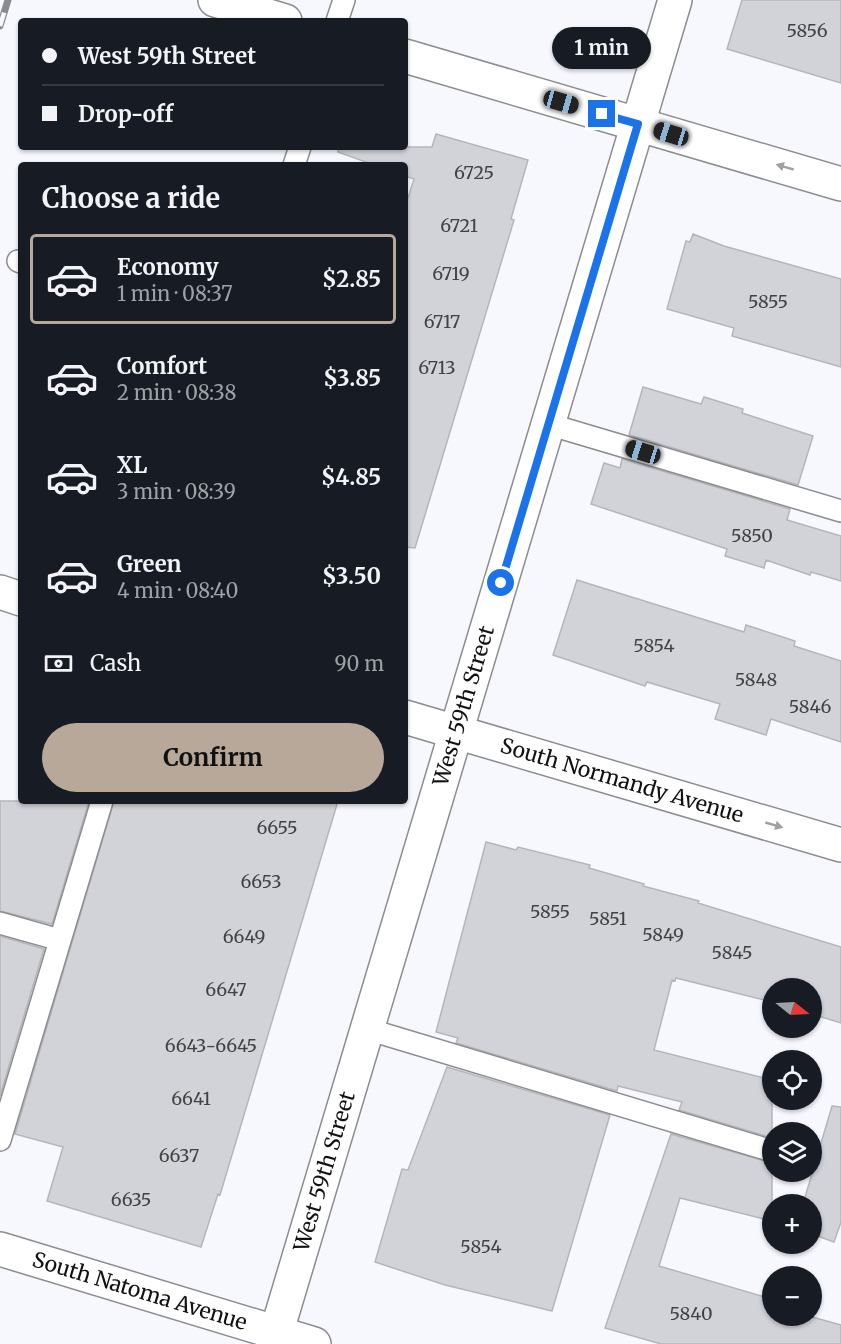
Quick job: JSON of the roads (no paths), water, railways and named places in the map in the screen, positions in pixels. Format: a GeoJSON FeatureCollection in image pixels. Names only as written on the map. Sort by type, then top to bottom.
{"type":"FeatureCollection","features":[{"type":"Feature","properties":{"kind":"street"},"geometry":{"type":"LineString","coordinates":[[215,0],[275,18]]}},
{"type":"Feature","properties":{"kind":"street","name":"West 59th Street"},"geometry":{"type":"LineString","coordinates":[[275,1338],[675,0]]}},
{"type":"Feature","properties":{"kind":"street"},"geometry":{"type":"LineString","coordinates":[[408,57],[841,184]]}},
{"type":"Feature","properties":{"kind":"street"},"geometry":{"type":"LineString","coordinates":[[0,592],[18,598]]}},
{"type":"Feature","properties":{"kind":"street","name":"South Normandy Avenue"},"geometry":{"type":"LineString","coordinates":[[408,718],[841,845]]}},
{"type":"Feature","properties":{"kind":"street","name":"South Natoma Avenue"},"geometry":{"type":"LineString","coordinates":[[0,1249],[275,1338],[314,1344]]}},
{"type":"Feature","properties":{"kind":"lane"},"geometry":{"type":"LineString","coordinates":[[338,18],[344,0]]}},
{"type":"Feature","properties":{"kind":"lane"},"geometry":{"type":"LineString","coordinates":[[548,424],[841,511]]}},
{"type":"Feature","properties":{"kind":"lane"},"geometry":{"type":"LineString","coordinates":[[0,1140],[101,804]]}},
{"type":"Feature","properties":{"kind":"lane"},"geometry":{"type":"LineString","coordinates":[[0,923],[60,940]]}},
{"type":"Feature","properties":{"kind":"lane"},"geometry":{"type":"LineString","coordinates":[[367,1029],[762,1148]]}},
{"type":"Feature","properties":{"kind":"railway"},"geometry":{"type":"LineString","coordinates":[[0,26],[8,0]]}}]}
